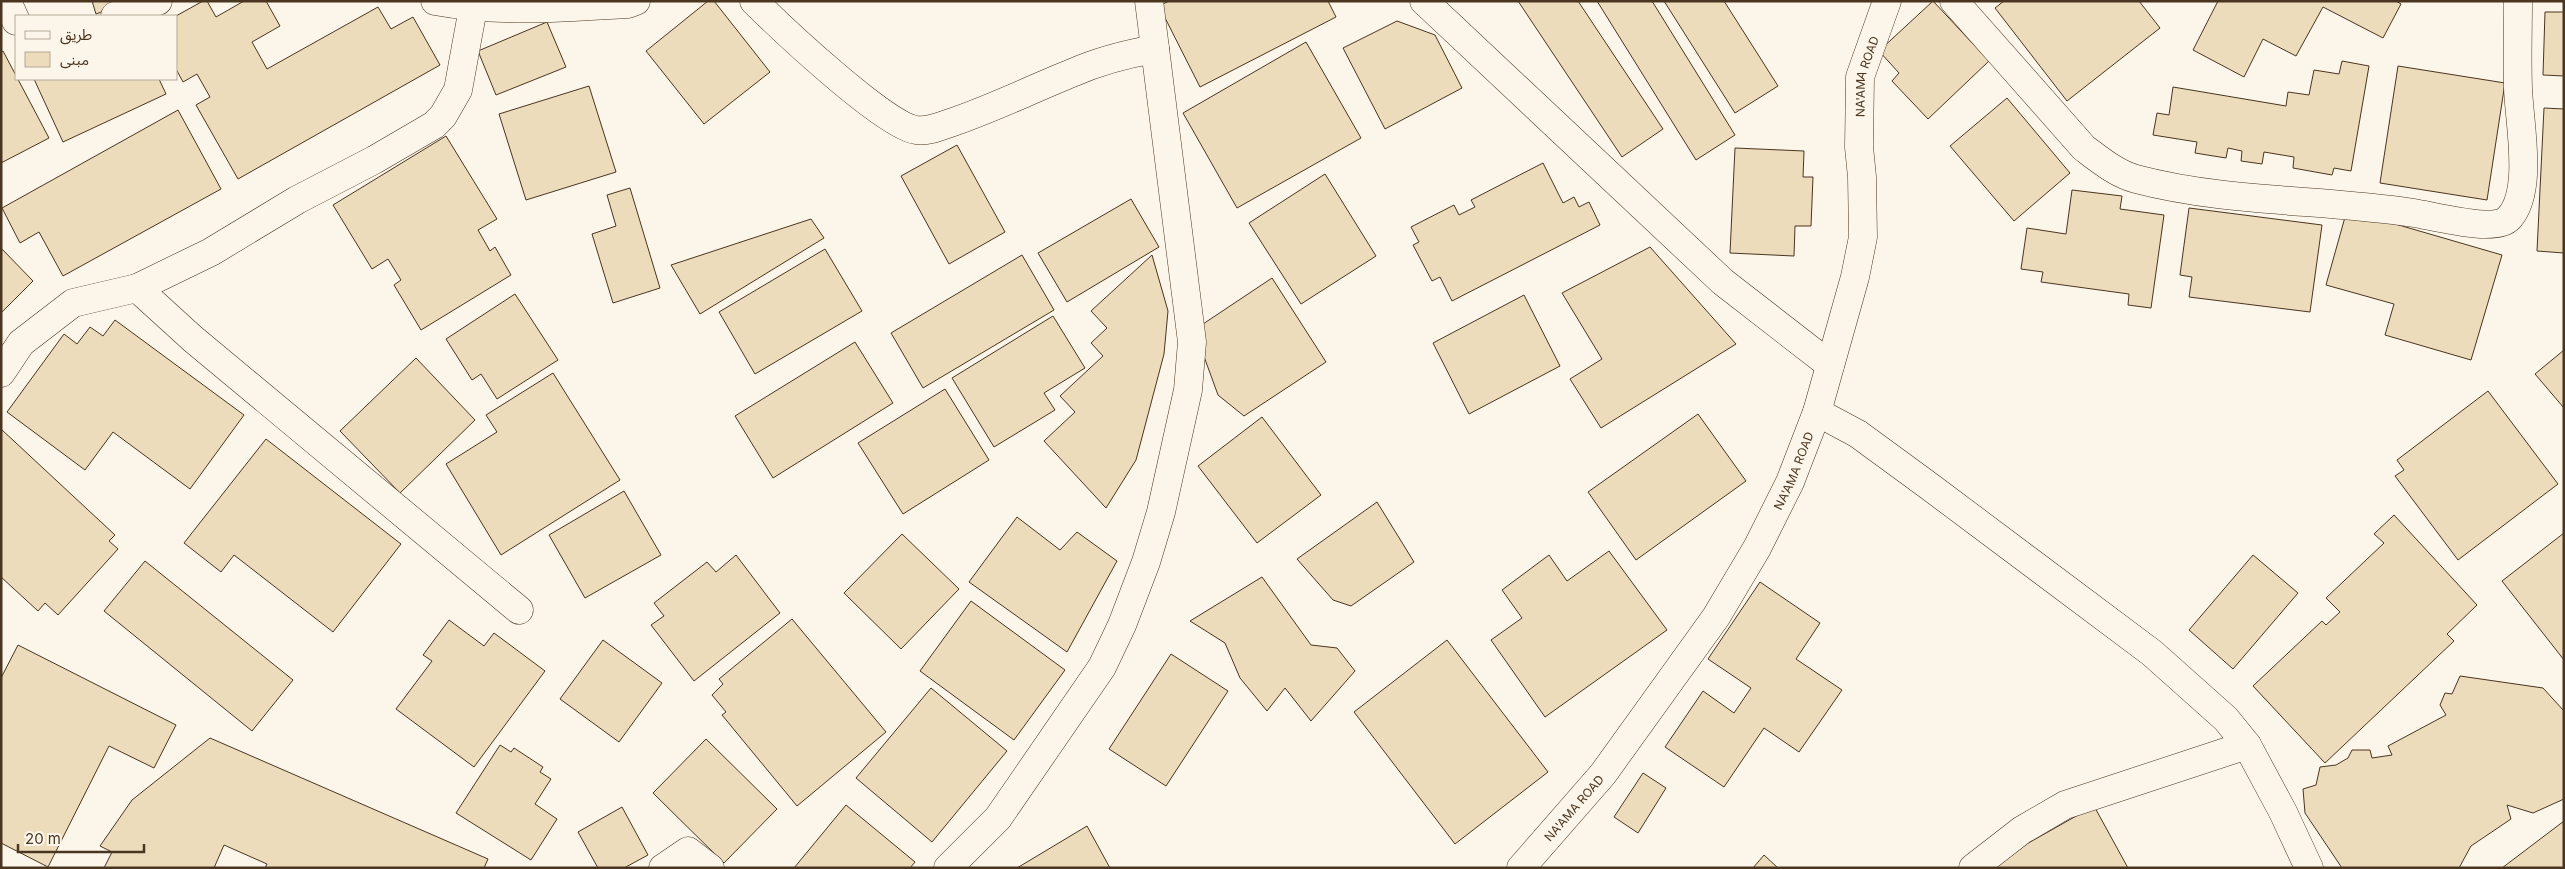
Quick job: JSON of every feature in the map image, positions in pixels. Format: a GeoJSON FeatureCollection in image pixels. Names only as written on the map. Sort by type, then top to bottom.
{"type":"FeatureCollection","features":[{"type":"Feature","properties":{"kind":"street"},"geometry":{"type":"LineString","coordinates":[[7,1],[15,20]]}},
{"type":"Feature","properties":{"kind":"street"},"geometry":{"type":"LineString","coordinates":[[117,15],[141,5],[158,1]]}},
{"type":"Feature","properties":{"kind":"street"},"geometry":{"type":"LineString","coordinates":[[435,1],[473,8],[628,4],[636,1]]}},
{"type":"Feature","properties":{"kind":"street"},"geometry":{"type":"LineString","coordinates":[[754,1],[783,30],[876,108],[901,124],[916,130],[928,130],[989,110],[1072,72],[1117,56],[1155,49]]}},
{"type":"Feature","properties":{"kind":"street"},"geometry":{"type":"LineString","coordinates":[[948,868],[998,818],[1102,667],[1126,616],[1146,562],[1161,512],[1188,390],[1192,342],[1149,1]]}},
{"type":"Feature","properties":{"kind":"street"},"geometry":{"type":"LineString","coordinates":[[1424,1],[1723,282],[1830,365]]}},
{"type":"Feature","properties":{"kind":"street","name":"NA'AMA ROAD"},"geometry":{"type":"LineString","coordinates":[[1521,868],[1603,774],[1716,617],[1756,548],[1790,482],[1817,412],[1846,312],[1862,237],[1862,177],[1859,148],[1860,77],[1887,1]]}},
{"type":"Feature","properties":{"kind":"street"},"geometry":{"type":"LineString","coordinates":[[1954,1],[2084,148],[2108,166],[2133,179],[2172,188],[2261,199],[2381,208],[2480,224],[2498,224],[2508,219],[2520,199],[2523,174],[2518,88],[2518,1]]}},
{"type":"Feature","properties":{"kind":"street"},"geometry":{"type":"LineString","coordinates":[[1,373],[21,343],[73,303],[138,288],[210,252],[297,200],[374,160],[434,125],[443,116],[458,90],[473,8]]}},
{"type":"Feature","properties":{"kind":"street"},"geometry":{"type":"LineString","coordinates":[[138,288],[193,339],[519,610]]}},
{"type":"Feature","properties":{"kind":"street"},"geometry":{"type":"LineString","coordinates":[[1817,412],[1858,434],[2152,653],[2226,719],[2247,745],[2283,812],[2309,868]]}},
{"type":"Feature","properties":{"kind":"street"},"geometry":{"type":"LineString","coordinates":[[1973,868],[2022,830],[2065,806],[2247,745]]}},
{"type":"Feature","properties":{"kind":"street"},"geometry":{"type":"LineString","coordinates":[[663,868],[688,851],[710,868]]}},
{"type":"Feature","properties":{"kind":"building"},"geometry":{"type":"Polygon","coordinates":[[[92,1],[131,1],[96,14],[92,1]]]}},
{"type":"Feature","properties":{"kind":"building"},"geometry":{"type":"Polygon","coordinates":[[[203,1],[207,1],[216,17],[244,1],[266,1],[280,26],[252,42],[267,69],[378,7],[391,29],[413,17],[440,65],[238,179],[196,105],[210,97],[197,74],[183,82],[178,73],[178,15],[203,1]]]}},
{"type":"Feature","properties":{"kind":"building"},"geometry":{"type":"Polygon","coordinates":[[[708,1],[714,1],[770,72],[704,124],[646,51],[708,1]]]}},
{"type":"Feature","properties":{"kind":"building"},"geometry":{"type":"Polygon","coordinates":[[[1169,1],[1328,1],[1336,17],[1200,87],[1159,6],[1169,1]]]}},
{"type":"Feature","properties":{"kind":"building"},"geometry":{"type":"Polygon","coordinates":[[[1518,1],[1578,1],[1663,129],[1622,157],[1518,1]]]}},
{"type":"Feature","properties":{"kind":"building"},"geometry":{"type":"Polygon","coordinates":[[[1597,1],[1652,1],[1735,135],[1696,160],[1597,1]]]}},
{"type":"Feature","properties":{"kind":"building"},"geometry":{"type":"Polygon","coordinates":[[[1664,1],[1724,1],[1778,86],[1735,113],[1664,1]]]}},
{"type":"Feature","properties":{"kind":"building"},"geometry":{"type":"Polygon","coordinates":[[[1933,1],[1989,61],[1928,119],[1892,81],[1899,73],[1879,51],[1933,1]]]}},
{"type":"Feature","properties":{"kind":"building"},"geometry":{"type":"Polygon","coordinates":[[[2004,1],[2139,1],[2160,28],[2067,101],[1995,8],[2004,1]]]}},
{"type":"Feature","properties":{"kind":"building"},"geometry":{"type":"Polygon","coordinates":[[[2218,1],[2396,1],[2401,4],[2383,38],[2323,7],[2296,56],[2263,39],[2244,77],[2193,50],[2218,1]]]}},
{"type":"Feature","properties":{"kind":"building"},"geometry":{"type":"Polygon","coordinates":[[[2545,12],[2564,12],[2564,76],[2543,75],[2545,12]]]}},
{"type":"Feature","properties":{"kind":"building"},"geometry":{"type":"Polygon","coordinates":[[[1397,21],[1435,35],[1462,88],[1385,129],[1343,48],[1397,21]]]}},
{"type":"Feature","properties":{"kind":"building"},"geometry":{"type":"Polygon","coordinates":[[[547,22],[566,67],[496,95],[478,51],[547,22]]]}},
{"type":"Feature","properties":{"kind":"building"},"geometry":{"type":"Polygon","coordinates":[[[1306,42],[1361,138],[1237,208],[1183,113],[1306,42]]]}},
{"type":"Feature","properties":{"kind":"building"},"geometry":{"type":"Polygon","coordinates":[[[3,51],[15,74],[15,80],[18,80],[49,138],[1,163],[1,52],[3,51]]]}},
{"type":"Feature","properties":{"kind":"building"},"geometry":{"type":"Polygon","coordinates":[[[2342,61],[2369,66],[2351,171],[2334,168],[2332,175],[2293,168],[2294,157],[2264,152],[2262,164],[2241,161],[2242,151],[2228,148],[2226,158],[2195,153],[2197,142],[2153,135],[2157,113],[2169,115],[2173,87],[2286,106],[2288,92],[2309,95],[2314,70],[2339,74],[2342,61]]]}},
{"type":"Feature","properties":{"kind":"building"},"geometry":{"type":"Polygon","coordinates":[[[2398,66],[2505,83],[2487,200],[2380,183],[2398,66]]]}},
{"type":"Feature","properties":{"kind":"building"},"geometry":{"type":"Polygon","coordinates":[[[34,80],[159,80],[166,94],[63,142],[34,80]]]}},
{"type":"Feature","properties":{"kind":"building"},"geometry":{"type":"Polygon","coordinates":[[[589,86],[616,172],[526,200],[499,114],[589,86]]]}},
{"type":"Feature","properties":{"kind":"building"},"geometry":{"type":"Polygon","coordinates":[[[2007,98],[2070,173],[2014,221],[1950,146],[2007,98]]]}},
{"type":"Feature","properties":{"kind":"building"},"geometry":{"type":"Polygon","coordinates":[[[2544,108],[2564,109],[2564,253],[2537,251],[2544,108]]]}},
{"type":"Feature","properties":{"kind":"building"},"geometry":{"type":"Polygon","coordinates":[[[178,110],[221,189],[63,276],[39,232],[20,243],[2,208],[178,110]]]}},
{"type":"Feature","properties":{"kind":"building"},"geometry":{"type":"Polygon","coordinates":[[[446,136],[497,219],[478,230],[490,251],[495,247],[511,275],[421,330],[394,285],[401,280],[388,259],[372,269],[333,205],[446,136]]]}},
{"type":"Feature","properties":{"kind":"building"},"geometry":{"type":"Polygon","coordinates":[[[957,145],[1005,232],[949,264],[901,176],[957,145]]]}},
{"type":"Feature","properties":{"kind":"building"},"geometry":{"type":"Polygon","coordinates":[[[1735,148],[1804,151],[1803,177],[1813,177],[1811,226],[1795,226],[1794,256],[1730,253],[1735,148]]]}},
{"type":"Feature","properties":{"kind":"building"},"geometry":{"type":"Polygon","coordinates":[[[1543,163],[1563,203],[1574,197],[1579,207],[1589,202],[1600,225],[1452,301],[1440,277],[1432,281],[1413,245],[1419,242],[1411,227],[1454,205],[1459,215],[1475,207],[1471,200],[1543,163]]]}},
{"type":"Feature","properties":{"kind":"building"},"geometry":{"type":"Polygon","coordinates":[[[1325,174],[1376,256],[1301,304],[1249,223],[1325,174]]]}},
{"type":"Feature","properties":{"kind":"building"},"geometry":{"type":"Polygon","coordinates":[[[630,188],[660,288],[613,303],[592,234],[616,226],[607,195],[630,188]]]}},
{"type":"Feature","properties":{"kind":"building"},"geometry":{"type":"Polygon","coordinates":[[[2072,190],[2122,196],[2120,209],[2164,215],[2151,308],[2128,305],[2129,294],[2041,282],[2043,272],[2021,269],[2027,228],[2066,234],[2072,190]]]}},
{"type":"Feature","properties":{"kind":"building"},"geometry":{"type":"Polygon","coordinates":[[[1131,199],[1159,247],[1067,302],[1038,253],[1131,199]]]}},
{"type":"Feature","properties":{"kind":"building"},"geometry":{"type":"Polygon","coordinates":[[[2189,208],[2322,225],[2310,312],[2189,297],[2192,277],[2180,275],[2189,208]]]}},
{"type":"Feature","properties":{"kind":"building"},"geometry":{"type":"Polygon","coordinates":[[[2347,210],[2502,255],[2471,360],[2385,335],[2394,304],[2326,285],[2347,210]]]}},
{"type":"Feature","properties":{"kind":"building"},"geometry":{"type":"Polygon","coordinates":[[[811,219],[824,238],[700,314],[671,265],[811,219]]]}},
{"type":"Feature","properties":{"kind":"building"},"geometry":{"type":"Polygon","coordinates":[[[1650,247],[1736,344],[1601,428],[1570,379],[1602,359],[1562,293],[1650,247]]]}},
{"type":"Feature","properties":{"kind":"building"},"geometry":{"type":"Polygon","coordinates":[[[1,248],[33,281],[1,313],[1,248]]]}},
{"type":"Feature","properties":{"kind":"building"},"geometry":{"type":"Polygon","coordinates":[[[825,249],[862,311],[755,374],[719,312],[825,249]]]}},
{"type":"Feature","properties":{"kind":"building"},"geometry":{"type":"Polygon","coordinates":[[[1022,255],[1054,310],[923,388],[891,333],[1022,255]]]}},
{"type":"Feature","properties":{"kind":"building"},"geometry":{"type":"Polygon","coordinates":[[[1152,255],[1168,311],[1164,354],[1136,460],[1106,508],[1044,441],[1075,412],[1060,396],[1103,356],[1091,343],[1107,328],[1091,311],[1152,255]]]}},
{"type":"Feature","properties":{"kind":"building"},"geometry":{"type":"Polygon","coordinates":[[[1272,278],[1326,362],[1244,416],[1218,395],[1198,340],[1203,324],[1272,278]]]}},
{"type":"Feature","properties":{"kind":"building"},"geometry":{"type":"Polygon","coordinates":[[[515,294],[558,360],[497,399],[481,374],[472,380],[446,339],[515,294]]]}},
{"type":"Feature","properties":{"kind":"building"},"geometry":{"type":"Polygon","coordinates":[[[1524,295],[1560,366],[1469,414],[1433,343],[1524,295]]]}},
{"type":"Feature","properties":{"kind":"building"},"geometry":{"type":"Polygon","coordinates":[[[1053,316],[1085,368],[1044,393],[1055,410],[994,447],[952,378],[1053,316]]]}},
{"type":"Feature","properties":{"kind":"building"},"geometry":{"type":"Polygon","coordinates":[[[115,320],[244,415],[190,489],[113,432],[85,470],[7,412],[64,334],[77,344],[90,327],[103,336],[115,320]]]}},
{"type":"Feature","properties":{"kind":"building"},"geometry":{"type":"Polygon","coordinates":[[[855,342],[893,403],[773,478],[735,416],[855,342]]]}},
{"type":"Feature","properties":{"kind":"building"},"geometry":{"type":"Polygon","coordinates":[[[2564,350],[2564,408],[2535,374],[2564,350]]]}},
{"type":"Feature","properties":{"kind":"building"},"geometry":{"type":"Polygon","coordinates":[[[416,358],[475,420],[400,493],[340,431],[416,358]]]}},
{"type":"Feature","properties":{"kind":"building"},"geometry":{"type":"Polygon","coordinates":[[[553,373],[620,480],[501,555],[446,464],[497,432],[486,415],[553,373]]]}},
{"type":"Feature","properties":{"kind":"building"},"geometry":{"type":"Polygon","coordinates":[[[945,389],[989,460],[903,514],[858,443],[945,389]]]}},
{"type":"Feature","properties":{"kind":"building"},"geometry":{"type":"Polygon","coordinates":[[[2488,391],[2558,484],[2458,560],[2395,476],[2404,470],[2397,460],[2488,391]]]}},
{"type":"Feature","properties":{"kind":"building"},"geometry":{"type":"Polygon","coordinates":[[[1698,414],[1746,481],[1636,560],[1588,492],[1698,414]]]}},
{"type":"Feature","properties":{"kind":"building"},"geometry":{"type":"Polygon","coordinates":[[[1262,417],[1321,495],[1257,543],[1198,466],[1262,417]]]}},
{"type":"Feature","properties":{"kind":"building"},"geometry":{"type":"Polygon","coordinates":[[[1,429],[115,535],[109,541],[118,549],[58,615],[45,603],[38,611],[1,577],[1,429]]]}},
{"type":"Feature","properties":{"kind":"building"},"geometry":{"type":"Polygon","coordinates":[[[266,439],[401,544],[333,632],[234,555],[221,572],[184,543],[266,439]]]}},
{"type":"Feature","properties":{"kind":"building"},"geometry":{"type":"Polygon","coordinates":[[[624,491],[661,555],[585,598],[549,535],[624,491]]]}},
{"type":"Feature","properties":{"kind":"building"},"geometry":{"type":"Polygon","coordinates":[[[1377,502],[1414,562],[1351,606],[1333,600],[1297,559],[1377,502]]]}},
{"type":"Feature","properties":{"kind":"building"},"geometry":{"type":"Polygon","coordinates":[[[2394,515],[2477,605],[2447,634],[2454,641],[2325,763],[2253,686],[2322,621],[2326,625],[2340,612],[2326,598],[2384,543],[2374,534],[2394,515]]]}},
{"type":"Feature","properties":{"kind":"building"},"geometry":{"type":"Polygon","coordinates":[[[1017,517],[1060,550],[1077,532],[1117,561],[1067,652],[969,582],[1017,517]]]}},
{"type":"Feature","properties":{"kind":"building"},"geometry":{"type":"Polygon","coordinates":[[[2564,533],[2564,660],[2502,581],[2564,533]]]}},
{"type":"Feature","properties":{"kind":"building"},"geometry":{"type":"Polygon","coordinates":[[[902,534],[959,589],[901,649],[844,593],[902,534]]]}},
{"type":"Feature","properties":{"kind":"building"},"geometry":{"type":"Polygon","coordinates":[[[1609,551],[1667,630],[1545,717],[1491,640],[1522,618],[1502,590],[1549,555],[1567,581],[1609,551]]]}},
{"type":"Feature","properties":{"kind":"building"},"geometry":{"type":"Polygon","coordinates":[[[736,555],[780,613],[694,681],[651,625],[664,616],[654,603],[707,562],[716,572],[736,555]]]}},
{"type":"Feature","properties":{"kind":"building"},"geometry":{"type":"Polygon","coordinates":[[[2253,555],[2298,593],[2233,669],[2189,630],[2253,555]]]}},
{"type":"Feature","properties":{"kind":"building"},"geometry":{"type":"Polygon","coordinates":[[[145,561],[293,680],[252,731],[104,611],[145,561]]]}},
{"type":"Feature","properties":{"kind":"building"},"geometry":{"type":"Polygon","coordinates":[[[1262,577],[1311,645],[1337,648],[1355,671],[1311,721],[1285,688],[1267,711],[1240,678],[1225,643],[1190,621],[1262,577]]]}},
{"type":"Feature","properties":{"kind":"building"},"geometry":{"type":"Polygon","coordinates":[[[1760,582],[1820,623],[1796,659],[1842,690],[1799,752],[1764,728],[1724,787],[1665,747],[1703,691],[1734,713],[1751,688],[1708,659],[1760,582]]]}},
{"type":"Feature","properties":{"kind":"building"},"geometry":{"type":"Polygon","coordinates":[[[971,601],[1065,670],[1014,740],[920,671],[971,601]]]}},
{"type":"Feature","properties":{"kind":"building"},"geometry":{"type":"Polygon","coordinates":[[[792,619],[886,732],[797,806],[722,715],[726,712],[712,695],[723,684],[719,679],[792,619]]]}},
{"type":"Feature","properties":{"kind":"building"},"geometry":{"type":"Polygon","coordinates":[[[449,620],[484,646],[494,633],[545,671],[474,767],[396,709],[432,661],[423,655],[449,620]]]}},
{"type":"Feature","properties":{"kind":"building"},"geometry":{"type":"Polygon","coordinates":[[[603,640],[662,683],[619,742],[560,699],[603,640]]]}},
{"type":"Feature","properties":{"kind":"building"},"geometry":{"type":"Polygon","coordinates":[[[1447,640],[1548,772],[1455,844],[1354,712],[1447,640]]]}},
{"type":"Feature","properties":{"kind":"building"},"geometry":{"type":"Polygon","coordinates":[[[18,645],[176,725],[154,768],[109,746],[48,867],[1,843],[1,678],[18,645]]]}},
{"type":"Feature","properties":{"kind":"building"},"geometry":{"type":"Polygon","coordinates":[[[1171,654],[1228,691],[1166,786],[1109,749],[1171,654]]]}},
{"type":"Feature","properties":{"kind":"building"},"geometry":{"type":"Polygon","coordinates":[[[2460,676],[2543,688],[2564,711],[2564,799],[2533,813],[2507,805],[2511,819],[2471,846],[2459,868],[2342,868],[2305,813],[2303,789],[2316,785],[2320,767],[2336,765],[2348,758],[2352,750],[2370,750],[2372,758],[2392,755],[2388,746],[2446,715],[2440,705],[2445,693],[2452,694],[2460,676]]]}},
{"type":"Feature","properties":{"kind":"building"},"geometry":{"type":"Polygon","coordinates":[[[931,688],[1007,751],[932,842],[856,778],[931,688]]]}},
{"type":"Feature","properties":{"kind":"building"},"geometry":{"type":"Polygon","coordinates":[[[210,738],[488,859],[484,868],[265,868],[267,864],[224,845],[214,868],[104,868],[112,852],[100,846],[132,800],[210,738]]]}},
{"type":"Feature","properties":{"kind":"building"},"geometry":{"type":"Polygon","coordinates":[[[706,739],[777,809],[724,863],[653,793],[706,739]]]}},
{"type":"Feature","properties":{"kind":"building"},"geometry":{"type":"Polygon","coordinates":[[[500,745],[511,752],[514,748],[543,767],[540,772],[551,779],[535,804],[557,819],[531,860],[456,813],[500,745]]]}},
{"type":"Feature","properties":{"kind":"building"},"geometry":{"type":"Polygon","coordinates":[[[1643,773],[1666,788],[1638,833],[1614,817],[1643,773]]]}},
{"type":"Feature","properties":{"kind":"building"},"geometry":{"type":"Polygon","coordinates":[[[846,805],[915,862],[910,868],[794,868],[846,805]]]}},
{"type":"Feature","properties":{"kind":"building"},"geometry":{"type":"Polygon","coordinates":[[[2094,806],[2128,868],[1984,868],[2094,806]]]}},
{"type":"Feature","properties":{"kind":"building"},"geometry":{"type":"Polygon","coordinates":[[[622,807],[648,855],[624,868],[598,868],[578,832],[622,807]]]}},
{"type":"Feature","properties":{"kind":"building"},"geometry":{"type":"Polygon","coordinates":[[[2564,821],[2564,868],[2502,868],[2564,821]]]}},
{"type":"Feature","properties":{"kind":"building"},"geometry":{"type":"Polygon","coordinates":[[[1087,826],[1110,868],[1017,868],[1087,826]]]}},
{"type":"Feature","properties":{"kind":"building"},"geometry":{"type":"Polygon","coordinates":[[[1764,855],[1778,868],[1753,868],[1764,855]]]}}]}
